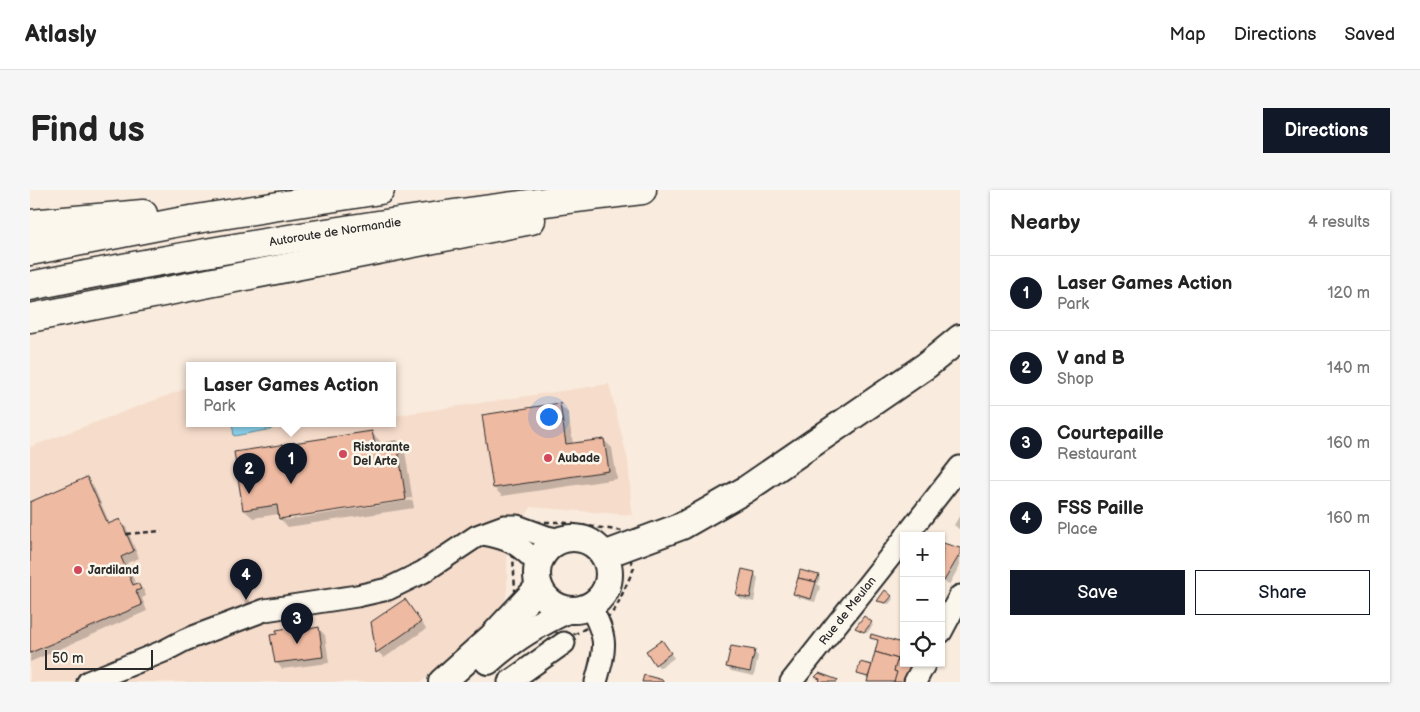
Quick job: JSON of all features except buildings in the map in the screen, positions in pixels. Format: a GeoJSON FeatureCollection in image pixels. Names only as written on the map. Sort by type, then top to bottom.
{"type":"FeatureCollection","features":[{"type":"Feature","properties":{"kind":"highway"},"geometry":{"type":"LineString","coordinates":[[30,251],[184,221],[380,190]]}},
{"type":"Feature","properties":{"kind":"highway","name":"Autoroute de Normandie"},"geometry":{"type":"LineString","coordinates":[[30,286],[290,238],[476,210],[642,190]]}},
{"type":"Feature","properties":{"kind":"highway"},"geometry":{"type":"LineString","coordinates":[[30,318],[206,285],[544,217],[582,197]]}},
{"type":"Feature","properties":{"kind":"highway"},"geometry":{"type":"LineString","coordinates":[[30,224],[140,213],[184,221]]}},
{"type":"Feature","properties":{"kind":"highway"},"geometry":{"type":"LineString","coordinates":[[30,333],[157,302],[206,285]]}},
{"type":"Feature","properties":{"kind":"main road"},"geometry":{"type":"LineString","coordinates":[[604,555],[682,526],[744,490],[927,365],[960,338]]}},
{"type":"Feature","properties":{"kind":"main road"},"geometry":{"type":"LineString","coordinates":[[442,682],[492,637],[532,583],[543,553],[552,545],[562,540],[574,538],[586,540],[596,546],[604,555],[608,566],[609,578],[606,589],[588,611],[531,628],[505,646],[466,682]]}},
{"type":"Feature","properties":{"kind":"main road"},"geometry":{"type":"LineString","coordinates":[[532,583],[548,601],[588,611]]}},
{"type":"Feature","properties":{"kind":"street","name":"Rue de Meulan"},"geometry":{"type":"LineString","coordinates":[[909,532],[960,467]]}},
{"type":"Feature","properties":{"kind":"street"},"geometry":{"type":"LineString","coordinates":[[88,682],[164,651],[184,640],[265,610],[357,596],[388,589],[423,572],[483,534],[504,526],[517,526],[547,537],[562,540]]}},
{"type":"Feature","properties":{"kind":"street"},"geometry":{"type":"LineString","coordinates":[[483,534],[508,539],[519,545],[532,583]]}},
{"type":"Feature","properties":{"kind":"street","name":"Rue de Meulan"},"geometry":{"type":"LineString","coordinates":[[791,682],[900,543]]}},
{"type":"Feature","properties":{"kind":"street"},"geometry":{"type":"LineString","coordinates":[[945,624],[960,596]]}},
{"type":"Feature","properties":{"kind":"street"},"geometry":{"type":"LineString","coordinates":[[588,611],[604,638],[605,647],[596,682]]}},
{"type":"Feature","properties":{"kind":"street"},"geometry":{"type":"LineString","coordinates":[[509,682],[564,644]]}},
{"type":"Feature","properties":{"kind":"street"},"geometry":{"type":"LineString","coordinates":[[915,682],[923,667]]}},
{"type":"Feature","properties":{"kind":"path"},"geometry":{"type":"LineString","coordinates":[[533,526],[540,521],[560,522],[621,529],[624,534]]}},
{"type":"Feature","properties":{"kind":"path"},"geometry":{"type":"LineString","coordinates":[[126,534],[162,530]]}},
{"type":"Feature","properties":{"kind":"path"},"geometry":{"type":"LineString","coordinates":[[516,549],[513,556],[514,590],[532,583]]}},
{"type":"Feature","properties":{"kind":"path"},"geometry":{"type":"LineString","coordinates":[[588,611],[616,608],[631,576],[634,563]]}},
{"type":"Feature","properties":{"kind":"shaded area"},"geometry":{"type":"Polygon","coordinates":[[[609,384],[628,461],[632,515],[531,507],[507,547],[507,589],[504,606],[437,670],[421,682],[30,682],[30,447],[186,388],[186,427],[396,427],[396,415],[609,384]]]}},
{"type":"Feature","properties":{"kind":"water"},"geometry":{"type":"Polygon","coordinates":[[[233,427],[272,427],[272,429],[234,436],[233,427]]]}},
{"type":"Feature","properties":{"kind":"place","name":"Ristorante Del Arte"},"geometry":{"type":"Point","coordinates":[343,454]}},
{"type":"Feature","properties":{"kind":"place","name":"Aubade"},"geometry":{"type":"Point","coordinates":[548,458]}},
{"type":"Feature","properties":{"kind":"place","name":"Laser Games Action"},"geometry":{"type":"Point","coordinates":[291,484]}},
{"type":"Feature","properties":{"kind":"place","name":"V and B"},"geometry":{"type":"Point","coordinates":[249,494]}},
{"type":"Feature","properties":{"kind":"place","name":"Jardiland"},"geometry":{"type":"Point","coordinates":[78,570]}},
{"type":"Feature","properties":{"kind":"place","name":"FSS Paille"},"geometry":{"type":"Point","coordinates":[246,600]}},
{"type":"Feature","properties":{"kind":"place","name":"Courtepaille"},"geometry":{"type":"Point","coordinates":[297,644]}}]}
